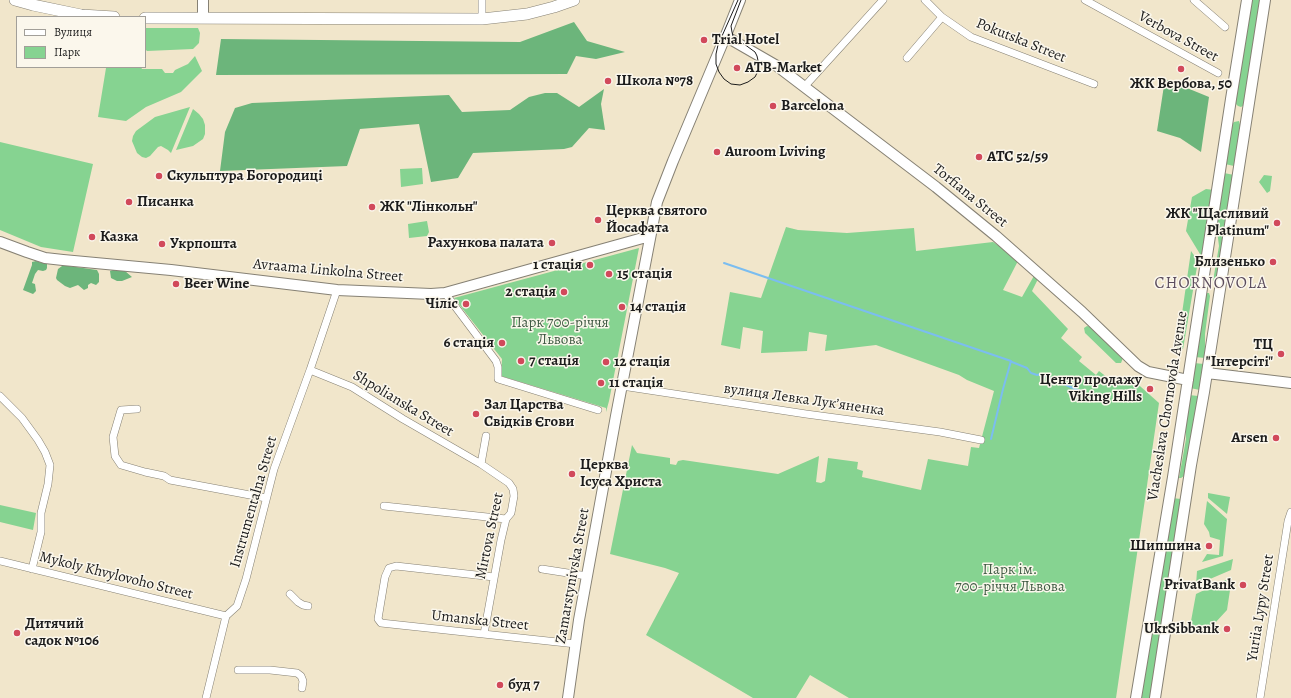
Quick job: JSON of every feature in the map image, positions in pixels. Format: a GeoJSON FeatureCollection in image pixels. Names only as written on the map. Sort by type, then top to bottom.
{"type":"FeatureCollection","features":[{"type":"Feature","properties":{"kind":"main road"},"geometry":{"type":"LineString","coordinates":[[15,0],[81,15],[98,16]]}},
{"type":"Feature","properties":{"kind":"main road"},"geometry":{"type":"LineString","coordinates":[[203,0],[203,18]]}},
{"type":"Feature","properties":{"kind":"main road"},"geometry":{"type":"LineString","coordinates":[[146,18],[482,19],[527,14],[553,4],[574,0]]}},
{"type":"Feature","properties":{"kind":"main road","name":"Zamarstynivska Street"},"geometry":{"type":"LineString","coordinates":[[568,698],[587,576],[615,416],[657,202],[740,0]]}},
{"type":"Feature","properties":{"kind":"main road","name":"Viacheslava Chornovola Avenue"},"geometry":{"type":"LineString","coordinates":[[1136,698],[1173,477],[1231,99],[1248,0]]}},
{"type":"Feature","properties":{"kind":"main road"},"geometry":{"type":"LineString","coordinates":[[1155,698],[1265,0]]}},
{"type":"Feature","properties":{"kind":"main road","name":"Torfiana Street"},"geometry":{"type":"LineString","coordinates":[[726,36],[777,66],[806,86],[854,125],[936,187],[996,236],[1082,312],[1138,366],[1148,372],[1188,380]]}},
{"type":"Feature","properties":{"kind":"main road"},"geometry":{"type":"LineString","coordinates":[[1231,99],[1234,107],[1238,110],[1243,109],[1248,105]]}},
{"type":"Feature","properties":{"kind":"main road"},"geometry":{"type":"LineString","coordinates":[[1228,121],[1235,115],[1242,118],[1245,123]]}},
{"type":"Feature","properties":{"kind":"main road","name":"Avraama Linkolna Street"},"geometry":{"type":"LineString","coordinates":[[0,242],[45,258],[171,270],[337,290],[431,294],[445,293],[650,236]]}},
{"type":"Feature","properties":{"kind":"main road"},"geometry":{"type":"LineString","coordinates":[[1202,285],[1220,289]]}},
{"type":"Feature","properties":{"kind":"main road"},"geometry":{"type":"LineString","coordinates":[[1206,372],[1291,383]]}},
{"type":"Feature","properties":{"kind":"main road"},"geometry":{"type":"LineString","coordinates":[[1173,477],[1181,482],[1188,481]]}},
{"type":"Feature","properties":{"kind":"street"},"geometry":{"type":"LineString","coordinates":[[482,0],[482,19]]}},
{"type":"Feature","properties":{"kind":"street"},"geometry":{"type":"LineString","coordinates":[[806,86],[884,0]]}},
{"type":"Feature","properties":{"kind":"street","name":"Pokutska Street"},"geometry":{"type":"LineString","coordinates":[[925,0],[942,17],[971,37],[1094,84]]}},
{"type":"Feature","properties":{"kind":"street","name":"Verbova Street"},"geometry":{"type":"LineString","coordinates":[[1085,0],[1218,73]]}},
{"type":"Feature","properties":{"kind":"street"},"geometry":{"type":"LineString","coordinates":[[1194,0],[1225,27]]}},
{"type":"Feature","properties":{"kind":"street"},"geometry":{"type":"LineString","coordinates":[[907,58],[942,17]]}},
{"type":"Feature","properties":{"kind":"street","name":"Instrumentalna Street"},"geometry":{"type":"LineString","coordinates":[[206,698],[226,616],[237,606],[246,579],[274,469],[337,290]]}},
{"type":"Feature","properties":{"kind":"street"},"geometry":{"type":"LineString","coordinates":[[445,293],[496,361],[498,367],[498,379],[598,410]]}},
{"type":"Feature","properties":{"kind":"street","name":"Shpolianska Street"},"geometry":{"type":"LineString","coordinates":[[310,370],[352,387],[402,419],[480,464]]}},
{"type":"Feature","properties":{"kind":"street","name":"вулиця Левка Лукʼяненка"},"geometry":{"type":"LineString","coordinates":[[622,386],[806,414],[940,432],[981,440]]}},
{"type":"Feature","properties":{"kind":"street"},"geometry":{"type":"LineString","coordinates":[[0,396],[22,418],[38,440],[50,465],[48,484],[41,513],[41,532],[32,569]]}},
{"type":"Feature","properties":{"kind":"street"},"geometry":{"type":"LineString","coordinates":[[137,409],[121,410],[113,437],[115,456],[121,465],[164,476],[170,480],[266,498]]}},
{"type":"Feature","properties":{"kind":"street"},"geometry":{"type":"LineString","coordinates":[[480,464],[486,436]]}},
{"type":"Feature","properties":{"kind":"street","name":"Mirtova Street"},"geometry":{"type":"LineString","coordinates":[[480,464],[510,483],[513,489],[514,501],[510,515],[506,519],[484,634]]}},
{"type":"Feature","properties":{"kind":"street"},"geometry":{"type":"LineString","coordinates":[[384,506],[506,519]]}},
{"type":"Feature","properties":{"kind":"street","name":"Yuriia Lypy Street"},"geometry":{"type":"LineString","coordinates":[[1260,698],[1288,522],[1291,512]]}},
{"type":"Feature","properties":{"kind":"street","name":"Mykoly Khvylovoho Street"},"geometry":{"type":"LineString","coordinates":[[0,561],[226,616]]}},
{"type":"Feature","properties":{"kind":"street","name":"Umanska Street"},"geometry":{"type":"LineString","coordinates":[[494,577],[396,566],[388,568],[384,577],[378,619],[381,623],[576,644]]}},
{"type":"Feature","properties":{"kind":"street"},"geometry":{"type":"LineString","coordinates":[[542,569],[587,576]]}},
{"type":"Feature","properties":{"kind":"street"},"geometry":{"type":"LineString","coordinates":[[290,594],[298,602],[308,606]]}},
{"type":"Feature","properties":{"kind":"street"},"geometry":{"type":"LineString","coordinates":[[238,670],[270,670],[297,673],[303,681],[302,688]]}},
{"type":"Feature","properties":{"kind":"green space"},"geometry":{"type":"Polygon","coordinates":[[[1251,0],[1261,0],[1244,105],[1241,107],[1235,103],[1251,0]]]}},
{"type":"Feature","properties":{"kind":"green space"},"geometry":{"type":"Polygon","coordinates":[[[574,22],[587,41],[625,52],[596,59],[576,56],[567,74],[216,75],[221,39],[520,42],[574,22]]]}},
{"type":"Feature","properties":{"kind":"green space"},"geometry":{"type":"Polygon","coordinates":[[[146,28],[198,28],[200,33],[199,43],[193,49],[147,51],[146,28]]]}},
{"type":"Feature","properties":{"kind":"green space"},"geometry":{"type":"Polygon","coordinates":[[[195,56],[202,71],[181,92],[146,107],[126,121],[98,117],[106,68],[162,69],[165,73],[173,73],[175,70],[188,64],[195,56]]]}},
{"type":"Feature","properties":{"kind":"green space"},"geometry":{"type":"Polygon","coordinates":[[[1165,79],[1209,97],[1201,152],[1180,138],[1157,131],[1165,79]]]}},
{"type":"Feature","properties":{"kind":"green space"},"geometry":{"type":"Polygon","coordinates":[[[604,89],[601,104],[605,130],[589,128],[572,147],[564,149],[473,153],[458,178],[431,182],[419,124],[360,129],[347,166],[220,171],[225,132],[235,108],[252,103],[449,95],[462,112],[510,110],[529,97],[545,93],[557,93],[579,107],[604,89]]]}},
{"type":"Feature","properties":{"kind":"green space"},"geometry":{"type":"Polygon","coordinates":[[[190,107],[171,153],[161,146],[146,158],[137,153],[132,141],[136,131],[155,117],[190,107]]]}},
{"type":"Feature","properties":{"kind":"green space"},"geometry":{"type":"Polygon","coordinates":[[[193,109],[203,119],[205,125],[205,134],[203,139],[193,146],[176,150],[193,109]]]}},
{"type":"Feature","properties":{"kind":"green space"},"geometry":{"type":"Polygon","coordinates":[[[1239,121],[1240,125],[1234,166],[1225,164],[1232,125],[1234,122],[1239,121]]]}},
{"type":"Feature","properties":{"kind":"green space"},"geometry":{"type":"Polygon","coordinates":[[[0,142],[93,164],[73,252],[41,247],[0,230],[0,142]]]}},
{"type":"Feature","properties":{"kind":"green space"},"geometry":{"type":"Polygon","coordinates":[[[422,168],[423,184],[401,187],[400,169],[422,168]]]}},
{"type":"Feature","properties":{"kind":"green space"},"geometry":{"type":"Polygon","coordinates":[[[1224,173],[1234,175],[1217,281],[1213,281],[1219,246],[1216,223],[1224,173]]]}},
{"type":"Feature","properties":{"kind":"green space"},"geometry":{"type":"Polygon","coordinates":[[[1264,175],[1272,176],[1270,191],[1267,193],[1259,182],[1264,175]]]}},
{"type":"Feature","properties":{"kind":"green space"},"geometry":{"type":"Polygon","coordinates":[[[1206,189],[1214,190],[1203,259],[1186,231],[1192,197],[1206,189]]]}},
{"type":"Feature","properties":{"kind":"green space"},"geometry":{"type":"Polygon","coordinates":[[[427,221],[429,232],[427,236],[409,238],[408,224],[427,221]]]}},
{"type":"Feature","properties":{"kind":"green space","name":"Парк ім. 700-річчя Львова"},"geometry":{"type":"Polygon","coordinates":[[[786,227],[798,230],[847,233],[914,228],[916,251],[993,242],[1019,259],[1003,290],[1022,297],[1035,274],[1039,277],[1032,291],[1068,329],[1061,338],[1082,357],[1079,361],[1096,375],[1099,371],[1112,381],[1132,379],[1159,403],[1116,698],[849,698],[810,675],[796,698],[753,698],[646,635],[679,573],[610,554],[632,445],[637,453],[670,458],[670,464],[676,465],[678,461],[683,460],[778,474],[819,456],[816,482],[821,483],[825,481],[828,458],[858,462],[857,469],[863,471],[862,477],[921,490],[928,459],[968,466],[971,447],[979,448],[994,391],[967,380],[959,375],[876,345],[825,351],[827,335],[809,332],[807,351],[761,353],[763,331],[743,327],[740,349],[721,345],[730,292],[761,298],[786,227]]]}},
{"type":"Feature","properties":{"kind":"green space","name":"Парк 700-річчя Львова"},"geometry":{"type":"Polygon","coordinates":[[[639,248],[606,412],[606,408],[501,376],[502,359],[454,298],[639,248]]]}},
{"type":"Feature","properties":{"kind":"green space"},"geometry":{"type":"Polygon","coordinates":[[[1191,251],[1198,261],[1183,349],[1177,348],[1191,251]]]}},
{"type":"Feature","properties":{"kind":"green space"},"geometry":{"type":"Polygon","coordinates":[[[36,261],[47,263],[47,268],[43,271],[38,270],[35,274],[32,283],[35,284],[36,291],[33,294],[23,290],[32,262],[36,261]]]}},
{"type":"Feature","properties":{"kind":"green space"},"geometry":{"type":"Polygon","coordinates":[[[62,266],[97,270],[99,274],[99,282],[96,285],[91,283],[88,285],[88,288],[84,290],[78,285],[70,288],[65,286],[56,278],[58,269],[62,266]]]}},
{"type":"Feature","properties":{"kind":"green space"},"geometry":{"type":"Polygon","coordinates":[[[110,271],[125,271],[132,277],[122,281],[117,281],[111,278],[110,271]]]}},
{"type":"Feature","properties":{"kind":"green space"},"geometry":{"type":"Polygon","coordinates":[[[1206,293],[1209,293],[1210,296],[1205,334],[1205,358],[1195,357],[1206,293]]]}},
{"type":"Feature","properties":{"kind":"green space"},"geometry":{"type":"Polygon","coordinates":[[[1087,326],[1091,327],[1123,358],[1121,363],[1116,363],[1085,333],[1084,328],[1087,326]]]}},
{"type":"Feature","properties":{"kind":"green space"},"geometry":{"type":"Polygon","coordinates":[[[1194,363],[1204,364],[1200,390],[1190,388],[1194,363]]]}},
{"type":"Feature","properties":{"kind":"green space"},"geometry":{"type":"Polygon","coordinates":[[[1189,395],[1198,396],[1184,476],[1179,478],[1186,439],[1185,416],[1189,395]]]}},
{"type":"Feature","properties":{"kind":"green space"},"geometry":{"type":"Polygon","coordinates":[[[1208,493],[1230,497],[1227,514],[1208,498],[1208,493]]]}},
{"type":"Feature","properties":{"kind":"green space"},"geometry":{"type":"Polygon","coordinates":[[[1172,498],[1181,499],[1150,698],[1140,698],[1172,498]]]}},
{"type":"Feature","properties":{"kind":"green space"},"geometry":{"type":"Polygon","coordinates":[[[1207,501],[1227,519],[1223,556],[1202,562],[1207,554],[1219,555],[1220,540],[1210,537],[1204,524],[1207,501]]]}},
{"type":"Feature","properties":{"kind":"green space"},"geometry":{"type":"Polygon","coordinates":[[[0,505],[36,513],[33,530],[0,522],[0,505]]]}},
{"type":"Feature","properties":{"kind":"green space"},"geometry":{"type":"Polygon","coordinates":[[[1233,559],[1231,570],[1196,585],[1197,571],[1233,559]]]}},
{"type":"Feature","properties":{"kind":"green space"},"geometry":{"type":"Polygon","coordinates":[[[1232,577],[1227,610],[1202,634],[1189,632],[1196,594],[1232,577]]]}},
{"type":"Feature","properties":{"kind":"waterway"},"geometry":{"type":"LineString","coordinates":[[724,263],[1011,361],[991,439]]}},
{"type":"Feature","properties":{"kind":"waterway"},"geometry":{"type":"LineString","coordinates":[[1012,362],[1027,368],[1031,373],[1037,375],[1041,374],[1082,392]]}},
{"type":"Feature","properties":{"kind":"tram line"},"geometry":{"type":"LineString","coordinates":[[738,0],[718,45],[716,64],[724,79],[731,84],[740,85],[755,77],[759,65],[755,52],[733,36],[731,26],[741,0]]}},
{"type":"Feature","properties":{"kind":"place","name":"Trial Hotel"},"geometry":{"type":"Point","coordinates":[704,40]}},
{"type":"Feature","properties":{"kind":"place","name":"ATB-Market"},"geometry":{"type":"Point","coordinates":[737,68]}},
{"type":"Feature","properties":{"kind":"place","name":"ЖК Вербова, 50"},"geometry":{"type":"Point","coordinates":[1181,69]}},
{"type":"Feature","properties":{"kind":"place","name":"Школа №78"},"geometry":{"type":"Point","coordinates":[608,81]}},
{"type":"Feature","properties":{"kind":"place","name":"Barcelona"},"geometry":{"type":"Point","coordinates":[773,106]}},
{"type":"Feature","properties":{"kind":"place","name":"Auroom Lviving"},"geometry":{"type":"Point","coordinates":[717,152]}},
{"type":"Feature","properties":{"kind":"place","name":"АТС 52/59"},"geometry":{"type":"Point","coordinates":[979,157]}},
{"type":"Feature","properties":{"kind":"place","name":"Скульптура Богородиці"},"geometry":{"type":"Point","coordinates":[159,176]}},
{"type":"Feature","properties":{"kind":"place","name":"Писанка"},"geometry":{"type":"Point","coordinates":[129,202]}},
{"type":"Feature","properties":{"kind":"place","name":"ЖК \"Лінкольн\""},"geometry":{"type":"Point","coordinates":[372,207]}},
{"type":"Feature","properties":{"kind":"place","name":"Церква святого Йосафата"},"geometry":{"type":"Point","coordinates":[598,220]}},
{"type":"Feature","properties":{"kind":"place","name":"ЖК \"Щасливий Platinum\""},"geometry":{"type":"Point","coordinates":[1277,223]}},
{"type":"Feature","properties":{"kind":"place","name":"Казка"},"geometry":{"type":"Point","coordinates":[92,237]}},
{"type":"Feature","properties":{"kind":"place","name":"Рахункова палата"},"geometry":{"type":"Point","coordinates":[552,243]}},
{"type":"Feature","properties":{"kind":"place","name":"Укрпошта"},"geometry":{"type":"Point","coordinates":[162,244]}},
{"type":"Feature","properties":{"kind":"place","name":"Близенько"},"geometry":{"type":"Point","coordinates":[1273,262]}},
{"type":"Feature","properties":{"kind":"place","name":"1 стація"},"geometry":{"type":"Point","coordinates":[590,265]}},
{"type":"Feature","properties":{"kind":"place","name":"15 стація"},"geometry":{"type":"Point","coordinates":[609,274]}},
{"type":"Feature","properties":{"kind":"place","name":"Beer Wine"},"geometry":{"type":"Point","coordinates":[176,284]}},
{"type":"Feature","properties":{"kind":"place","name":"2 стація"},"geometry":{"type":"Point","coordinates":[564,292]}},
{"type":"Feature","properties":{"kind":"place","name":"Чіліс"},"geometry":{"type":"Point","coordinates":[466,304]}},
{"type":"Feature","properties":{"kind":"place","name":"14 стація"},"geometry":{"type":"Point","coordinates":[622,307]}},
{"type":"Feature","properties":{"kind":"place","name":"6 стація"},"geometry":{"type":"Point","coordinates":[502,343]}},
{"type":"Feature","properties":{"kind":"place","name":"ТЦ \"Інтерсіті\""},"geometry":{"type":"Point","coordinates":[1281,354]}},
{"type":"Feature","properties":{"kind":"place","name":"7 стація"},"geometry":{"type":"Point","coordinates":[521,361]}},
{"type":"Feature","properties":{"kind":"place","name":"12 стація"},"geometry":{"type":"Point","coordinates":[606,362]}},
{"type":"Feature","properties":{"kind":"place","name":"11 стація"},"geometry":{"type":"Point","coordinates":[601,383]}},
{"type":"Feature","properties":{"kind":"place","name":"Центр продажу Viking Hills"},"geometry":{"type":"Point","coordinates":[1150,389]}},
{"type":"Feature","properties":{"kind":"place","name":"Зал Царства Свідків Єгови"},"geometry":{"type":"Point","coordinates":[476,414]}},
{"type":"Feature","properties":{"kind":"place","name":"Arsen"},"geometry":{"type":"Point","coordinates":[1276,438]}},
{"type":"Feature","properties":{"kind":"place","name":"Церква Ісуса Христа"},"geometry":{"type":"Point","coordinates":[572,474]}},
{"type":"Feature","properties":{"kind":"place","name":"Шипшина"},"geometry":{"type":"Point","coordinates":[1209,546]}},
{"type":"Feature","properties":{"kind":"place","name":"PrivatBank"},"geometry":{"type":"Point","coordinates":[1243,585]}},
{"type":"Feature","properties":{"kind":"place","name":"UkrSibbank"},"geometry":{"type":"Point","coordinates":[1227,629]}},
{"type":"Feature","properties":{"kind":"place","name":"Дитячий садок №106"},"geometry":{"type":"Point","coordinates":[17,633]}},
{"type":"Feature","properties":{"kind":"place","name":"буд 7"},"geometry":{"type":"Point","coordinates":[500,685]}},
{"type":"Feature","properties":{"kind":"district","name":"CHORNOVOLA"},"geometry":{"type":"Point","coordinates":[1211,284]}}]}
